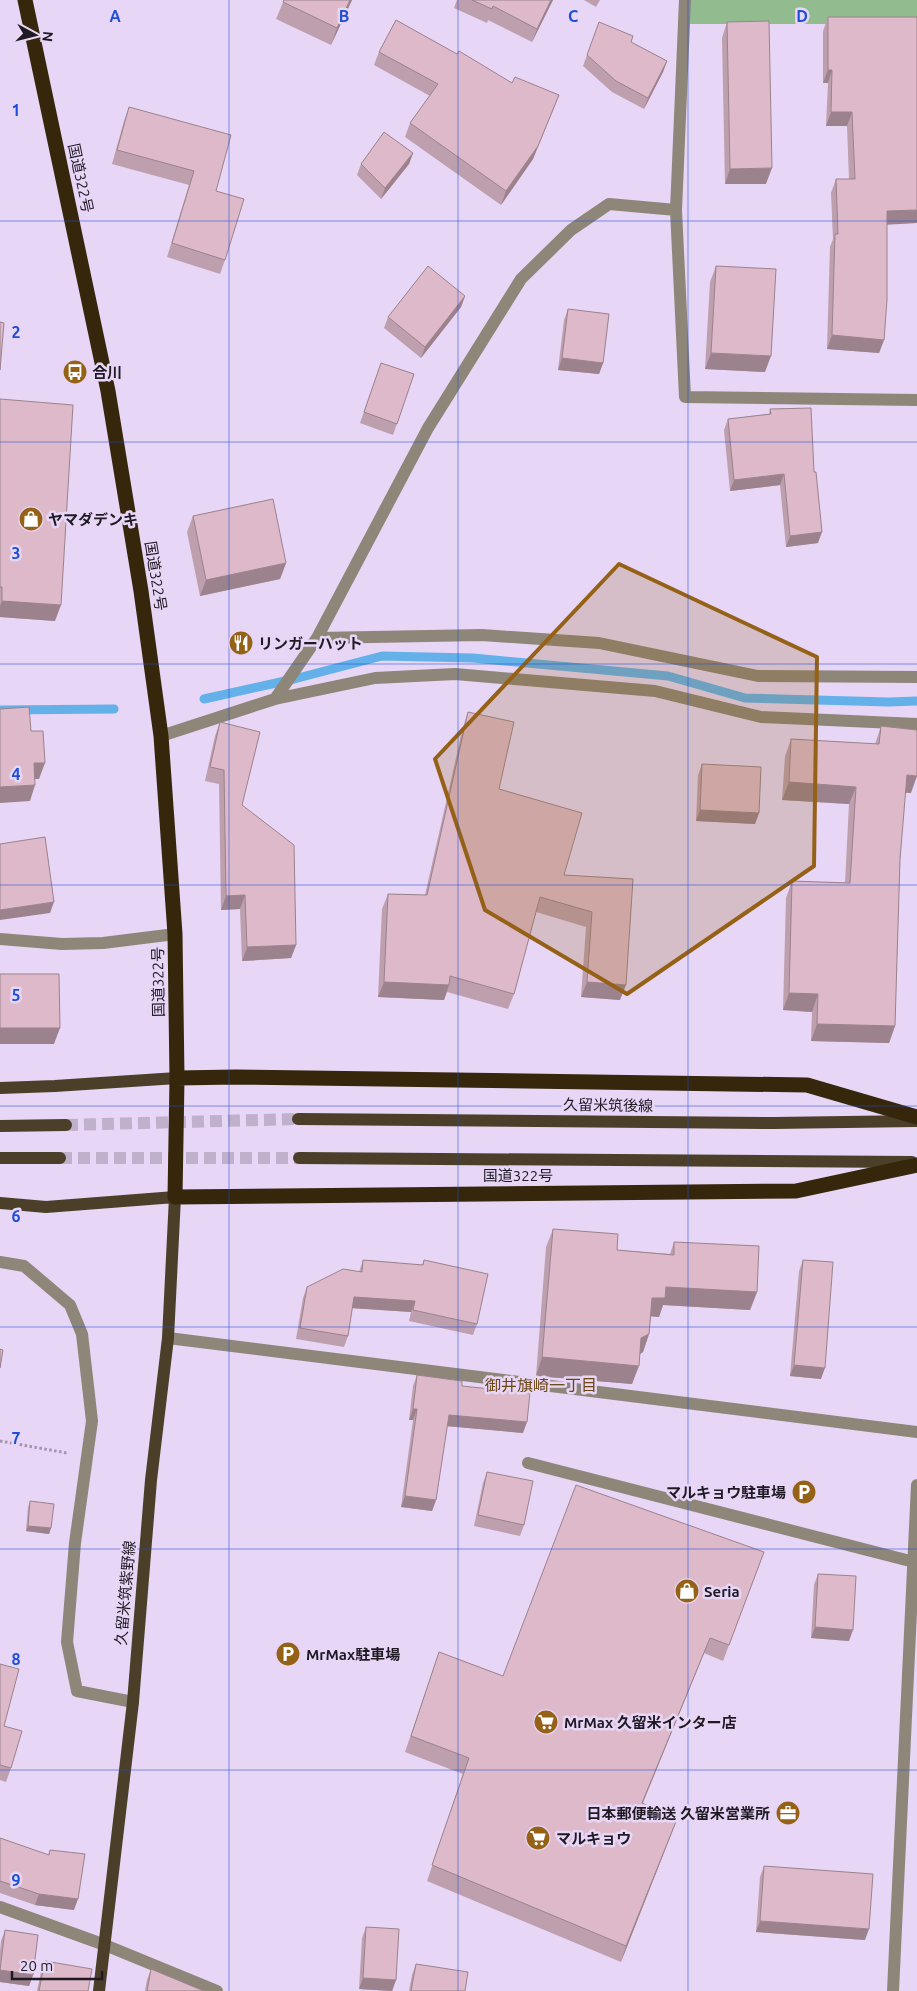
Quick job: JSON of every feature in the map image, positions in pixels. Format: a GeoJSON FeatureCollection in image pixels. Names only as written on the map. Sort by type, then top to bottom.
{"type":"FeatureCollection","features":[{"type":"Feature","properties":{"kind":"highway","name":"国道322号"},"geometry":{"type":"LineString","coordinates":[[25,0],[108,391],[141,591],[161,736],[175,934],[177,1078],[175,1196],[796,1191],[917,1164]]}},
{"type":"Feature","properties":{"kind":"highway"},"geometry":{"type":"LineString","coordinates":[[177,1078],[245,1077],[807,1086],[917,1117]]}},
{"type":"Feature","properties":{"kind":"main road"},"geometry":{"type":"LineString","coordinates":[[0,1088],[177,1078]]}},
{"type":"Feature","properties":{"kind":"main road","name":"久留米筑後線"},"geometry":{"type":"LineString","coordinates":[[298,1118],[774,1123],[917,1121]]}},
{"type":"Feature","properties":{"kind":"main road"},"geometry":{"type":"LineString","coordinates":[[0,1126],[66,1125]]}},
{"type":"Feature","properties":{"kind":"main road"},"geometry":{"type":"LineString","coordinates":[[0,1158],[60,1158]]}},
{"type":"Feature","properties":{"kind":"main road"},"geometry":{"type":"LineString","coordinates":[[299,1158],[917,1164]]}},
{"type":"Feature","properties":{"kind":"main road"},"geometry":{"type":"LineString","coordinates":[[0,1203],[46,1207],[175,1196]]}},
{"type":"Feature","properties":{"kind":"main road","name":"久留米筑紫野線"},"geometry":{"type":"LineString","coordinates":[[99,1991],[133,1702],[151,1480],[168,1338],[175,1196]]}},
{"type":"Feature","properties":{"kind":"street"},"geometry":{"type":"LineString","coordinates":[[685,0],[676,210],[685,397],[917,400]]}},
{"type":"Feature","properties":{"kind":"street"},"geometry":{"type":"LineString","coordinates":[[275,699],[317,638],[428,428],[521,279],[571,230],[609,204],[676,210]]}},
{"type":"Feature","properties":{"kind":"street"},"geometry":{"type":"LineString","coordinates":[[317,638],[482,635],[599,643],[758,676],[917,677]]}},
{"type":"Feature","properties":{"kind":"street"},"geometry":{"type":"LineString","coordinates":[[161,736],[275,699],[375,678],[455,674],[655,691],[762,717],[917,724]]}},
{"type":"Feature","properties":{"kind":"street"},"geometry":{"type":"LineString","coordinates":[[0,939],[62,944],[103,943],[175,934]]}},
{"type":"Feature","properties":{"kind":"street"},"geometry":{"type":"LineString","coordinates":[[0,1262],[24,1266],[70,1305],[82,1334],[92,1421],[75,1543],[67,1642],[77,1691],[133,1702]]}},
{"type":"Feature","properties":{"kind":"street"},"geometry":{"type":"LineString","coordinates":[[168,1338],[917,1432]]}},
{"type":"Feature","properties":{"kind":"street"},"geometry":{"type":"LineString","coordinates":[[528,1463],[914,1562]]}},
{"type":"Feature","properties":{"kind":"street"},"geometry":{"type":"LineString","coordinates":[[893,1991],[917,1485]]}},
{"type":"Feature","properties":{"kind":"street"},"geometry":{"type":"LineString","coordinates":[[0,1907],[105,1945],[217,1991]]}},
{"type":"Feature","properties":{"kind":"path"},"geometry":{"type":"LineString","coordinates":[[0,1441],[87,1456]]}},
{"type":"Feature","properties":{"kind":"highlighted area"},"geometry":{"type":"Polygon","coordinates":[[[619,564],[817,657],[814,866],[627,994],[485,910],[435,759],[619,564]]]}},
{"type":"Feature","properties":{"kind":"green space"},"geometry":{"type":"Polygon","coordinates":[[[685,0],[917,0],[917,24],[684,24],[685,0]]]}},
{"type":"Feature","properties":{"kind":"building"},"geometry":{"type":"Polygon","coordinates":[[[284,0],[350,0],[337,28],[283,2],[284,0]]]}},
{"type":"Feature","properties":{"kind":"building"},"geometry":{"type":"Polygon","coordinates":[[[472,0],[551,0],[537,29],[493,6],[492,9],[472,0]]]}},
{"type":"Feature","properties":{"kind":"building"},"geometry":{"type":"Polygon","coordinates":[[[828,17],[917,17],[917,210],[887,211],[887,300],[884,340],[832,335],[835,234],[838,234],[836,179],[855,179],[852,112],[831,112],[832,70],[828,70],[828,17]]]}},
{"type":"Feature","properties":{"kind":"building"},"geometry":{"type":"Polygon","coordinates":[[[396,20],[457,54],[459,51],[512,83],[515,77],[559,95],[538,146],[506,191],[410,123],[438,84],[379,52],[396,20]]]}},
{"type":"Feature","properties":{"kind":"building"},"geometry":{"type":"Polygon","coordinates":[[[769,21],[772,168],[730,169],[727,22],[769,21]]]}},
{"type":"Feature","properties":{"kind":"building"},"geometry":{"type":"Polygon","coordinates":[[[599,22],[633,36],[631,42],[667,61],[648,98],[616,81],[587,55],[599,22]]]}},
{"type":"Feature","properties":{"kind":"building"},"geometry":{"type":"Polygon","coordinates":[[[129,107],[231,135],[216,191],[244,199],[225,260],[172,243],[194,171],[117,150],[129,107]]]}},
{"type":"Feature","properties":{"kind":"building"},"geometry":{"type":"Polygon","coordinates":[[[384,132],[413,153],[385,188],[361,164],[384,132]]]}},
{"type":"Feature","properties":{"kind":"building"},"geometry":{"type":"Polygon","coordinates":[[[428,266],[465,296],[425,347],[388,317],[428,266]]]}},
{"type":"Feature","properties":{"kind":"building"},"geometry":{"type":"Polygon","coordinates":[[[716,266],[776,269],[771,356],[711,353],[716,266]]]}},
{"type":"Feature","properties":{"kind":"building"},"geometry":{"type":"Polygon","coordinates":[[[568,309],[609,314],[603,363],[562,358],[568,309]]]}},
{"type":"Feature","properties":{"kind":"building"},"geometry":{"type":"Polygon","coordinates":[[[0,322],[4,323],[0,370],[0,322]]]}},
{"type":"Feature","properties":{"kind":"building"},"geometry":{"type":"Polygon","coordinates":[[[381,363],[414,374],[397,424],[364,412],[381,363]]]}},
{"type":"Feature","properties":{"kind":"building","name":"ヤマダデンキ"},"geometry":{"type":"Polygon","coordinates":[[[0,399],[73,405],[61,605],[2,601],[2,587],[0,587],[0,399]]]}},
{"type":"Feature","properties":{"kind":"building"},"geometry":{"type":"Polygon","coordinates":[[[811,408],[814,472],[816,472],[822,532],[790,536],[784,474],[734,480],[728,419],[771,414],[770,409],[811,408]]]}},
{"type":"Feature","properties":{"kind":"building"},"geometry":{"type":"Polygon","coordinates":[[[273,499],[286,563],[206,580],[193,516],[273,499]]]}},
{"type":"Feature","properties":{"kind":"building"},"geometry":{"type":"Polygon","coordinates":[[[29,707],[31,731],[43,731],[45,763],[34,763],[35,785],[0,787],[0,709],[29,707]]]}},
{"type":"Feature","properties":{"kind":"building"},"geometry":{"type":"Polygon","coordinates":[[[468,712],[514,722],[499,789],[582,813],[564,875],[633,879],[626,985],[587,982],[592,912],[540,897],[514,994],[450,976],[449,985],[384,982],[388,894],[427,895],[468,712]]]}},
{"type":"Feature","properties":{"kind":"building"},"geometry":{"type":"Polygon","coordinates":[[[220,722],[260,732],[242,805],[294,845],[296,945],[247,947],[245,895],[226,896],[224,770],[210,767],[220,722]]]}},
{"type":"Feature","properties":{"kind":"building"},"geometry":{"type":"Polygon","coordinates":[[[881,726],[917,730],[917,776],[907,775],[900,859],[895,1026],[817,1024],[818,994],[789,993],[792,881],[850,883],[856,787],[789,782],[791,739],[879,744],[881,726]]]}},
{"type":"Feature","properties":{"kind":"building"},"geometry":{"type":"Polygon","coordinates":[[[702,764],[761,767],[759,813],[700,810],[702,764]]]}},
{"type":"Feature","properties":{"kind":"building"},"geometry":{"type":"Polygon","coordinates":[[[45,837],[54,902],[0,910],[0,844],[45,837]]]}},
{"type":"Feature","properties":{"kind":"building"},"geometry":{"type":"Polygon","coordinates":[[[0,974],[59,974],[60,1028],[0,1028],[0,974]]]}},
{"type":"Feature","properties":{"kind":"building"},"geometry":{"type":"Polygon","coordinates":[[[553,1229],[618,1234],[617,1250],[674,1255],[674,1242],[759,1246],[757,1292],[666,1287],[665,1298],[652,1298],[649,1334],[641,1338],[639,1366],[542,1357],[553,1229]]]}},
{"type":"Feature","properties":{"kind":"building"},"geometry":{"type":"Polygon","coordinates":[[[363,1260],[423,1265],[424,1260],[488,1274],[477,1324],[413,1310],[415,1301],[354,1297],[348,1336],[300,1328],[307,1287],[343,1269],[362,1272],[363,1260]]]}},
{"type":"Feature","properties":{"kind":"building"},"geometry":{"type":"Polygon","coordinates":[[[803,1260],[833,1262],[825,1368],[794,1365],[803,1260]]]}},
{"type":"Feature","properties":{"kind":"building"},"geometry":{"type":"Polygon","coordinates":[[[0,1349],[3,1350],[0,1368],[0,1349]]]}},
{"type":"Feature","properties":{"kind":"building"},"geometry":{"type":"Polygon","coordinates":[[[417,1375],[462,1381],[462,1386],[530,1393],[527,1422],[449,1415],[436,1500],[405,1496],[417,1409],[413,1409],[417,1375]]]}},
{"type":"Feature","properties":{"kind":"building"},"geometry":{"type":"Polygon","coordinates":[[[487,1472],[533,1481],[524,1525],[478,1515],[487,1472]]]}},
{"type":"Feature","properties":{"kind":"building","name":"MrMax 久留米インター店"},"geometry":{"type":"Polygon","coordinates":[[[576,1485],[764,1552],[729,1645],[710,1638],[642,1803],[677,1819],[626,1946],[432,1865],[469,1758],[411,1736],[439,1652],[503,1676],[576,1485]]]}},
{"type":"Feature","properties":{"kind":"building"},"geometry":{"type":"Polygon","coordinates":[[[30,1501],[54,1504],[51,1528],[28,1526],[30,1501]]]}},
{"type":"Feature","properties":{"kind":"building"},"geometry":{"type":"Polygon","coordinates":[[[818,1574],[856,1576],[853,1630],[815,1627],[818,1574]]]}},
{"type":"Feature","properties":{"kind":"building"},"geometry":{"type":"Polygon","coordinates":[[[0,1664],[19,1669],[4,1726],[22,1731],[11,1768],[0,1765],[0,1664]]]}},
{"type":"Feature","properties":{"kind":"building"},"geometry":{"type":"Polygon","coordinates":[[[0,1838],[49,1855],[50,1850],[85,1854],[78,1899],[39,1894],[0,1881],[0,1838]]]}},
{"type":"Feature","properties":{"kind":"building"},"geometry":{"type":"Polygon","coordinates":[[[764,1866],[873,1874],[869,1929],[760,1921],[764,1866]]]}},
{"type":"Feature","properties":{"kind":"building"},"geometry":{"type":"Polygon","coordinates":[[[366,1927],[399,1929],[396,1980],[363,1978],[366,1927]]]}},
{"type":"Feature","properties":{"kind":"building"},"geometry":{"type":"Polygon","coordinates":[[[5,1930],[38,1935],[33,1975],[0,1970],[5,1930]]]}},
{"type":"Feature","properties":{"kind":"building"},"geometry":{"type":"Polygon","coordinates":[[[45,1961],[92,1969],[88,1991],[39,1991],[45,1961]]]}},
{"type":"Feature","properties":{"kind":"building"},"geometry":{"type":"Polygon","coordinates":[[[416,1964],[468,1972],[465,1991],[411,1991],[416,1964]]]}},
{"type":"Feature","properties":{"kind":"building"},"geometry":{"type":"Polygon","coordinates":[[[151,1969],[204,1991],[147,1991],[151,1969]]]}},
{"type":"Feature","properties":{"kind":"waterway"},"geometry":{"type":"LineString","coordinates":[[204,699],[294,679],[382,656],[473,658],[668,676],[745,698],[917,701]]}},
{"type":"Feature","properties":{"kind":"waterway"},"geometry":{"type":"LineString","coordinates":[[0,710],[114,709]]}},
{"type":"Feature","properties":{"kind":"tunnel"},"geometry":{"type":"LineString","coordinates":[[66,1125],[298,1119]]}},
{"type":"Feature","properties":{"kind":"tunnel"},"geometry":{"type":"LineString","coordinates":[[60,1158],[299,1158]]}},
{"type":"Feature","properties":{"kind":"place","name":"合川"},"geometry":{"type":"Point","coordinates":[75,372]}},
{"type":"Feature","properties":{"kind":"place","name":"ヤマダデンキ"},"geometry":{"type":"Point","coordinates":[31,519]}},
{"type":"Feature","properties":{"kind":"place","name":"リンガーハット"},"geometry":{"type":"Point","coordinates":[241,643]}},
{"type":"Feature","properties":{"kind":"place","name":"マルキョウ駐車場"},"geometry":{"type":"Point","coordinates":[804,1492]}},
{"type":"Feature","properties":{"kind":"place","name":"Seria"},"geometry":{"type":"Point","coordinates":[687,1591]}},
{"type":"Feature","properties":{"kind":"place","name":"MrMax駐車場"},"geometry":{"type":"Point","coordinates":[288,1654]}},
{"type":"Feature","properties":{"kind":"place","name":"MrMax 久留米インター店"},"geometry":{"type":"Point","coordinates":[546,1722]}},
{"type":"Feature","properties":{"kind":"place","name":"日本郵便輸送 久留米営業所"},"geometry":{"type":"Point","coordinates":[788,1813]}},
{"type":"Feature","properties":{"kind":"place","name":"マルキョウ"},"geometry":{"type":"Point","coordinates":[538,1838]}},
{"type":"Feature","properties":{"kind":"district","name":"御井旗崎一丁目"},"geometry":{"type":"Point","coordinates":[541,1385]}}]}
